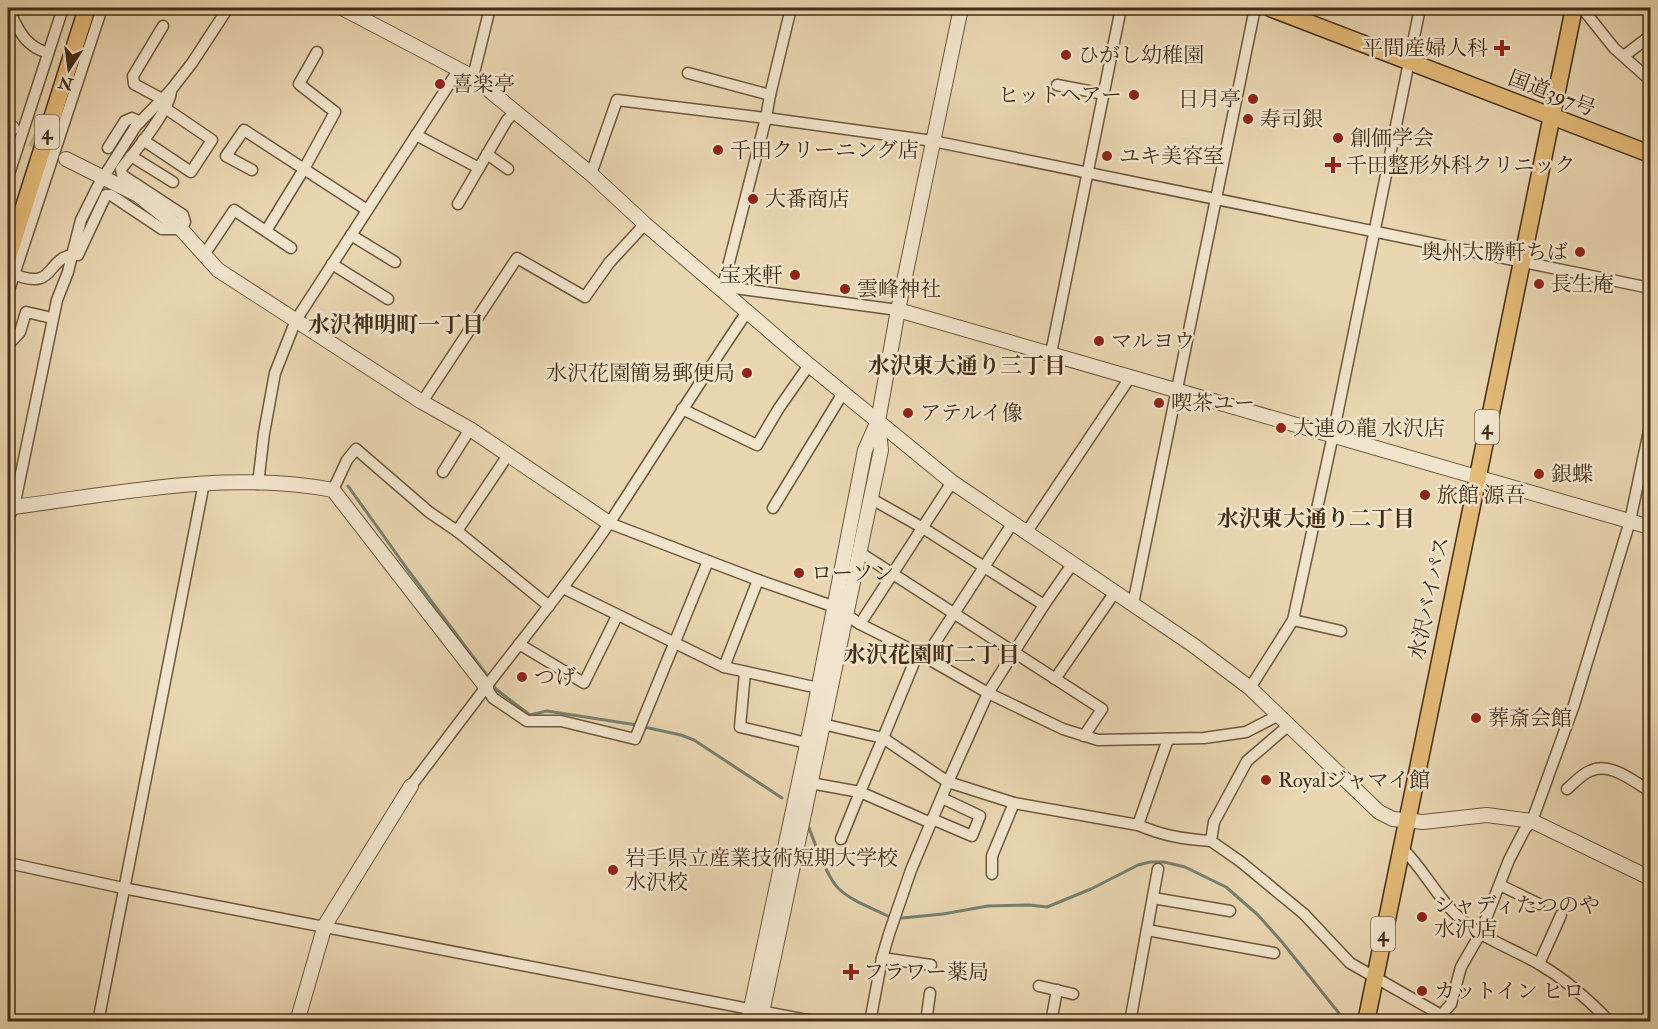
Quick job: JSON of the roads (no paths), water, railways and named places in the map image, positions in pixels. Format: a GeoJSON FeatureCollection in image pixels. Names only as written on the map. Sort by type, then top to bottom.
{"type":"FeatureCollection","features":[{"type":"Feature","properties":{"kind":"highway","name":"4"},"geometry":{"type":"LineString","coordinates":[[8,257],[87,8]]}},
{"type":"Feature","properties":{"kind":"highway","name":"国道397号"},"geometry":{"type":"LineString","coordinates":[[1270,8],[1650,154]]}},
{"type":"Feature","properties":{"kind":"highway","name":"水沢バイパス"},"geometry":{"type":"LineString","coordinates":[[1366,1022],[1574,8]]}},
{"type":"Feature","properties":{"kind":"street"},"geometry":{"type":"LineString","coordinates":[[8,177],[63,8]]}},
{"type":"Feature","properties":{"kind":"street"},"geometry":{"type":"LineString","coordinates":[[8,293],[102,8]]}},
{"type":"Feature","properties":{"kind":"street"},"geometry":{"type":"LineString","coordinates":[[181,229],[184,222],[183,215],[122,175],[121,169],[143,140],[164,104],[172,95],[171,90],[192,63],[228,8]]}},
{"type":"Feature","properties":{"kind":"street"},"geometry":{"type":"LineString","coordinates":[[342,8],[473,77],[591,174],[645,224],[809,365],[952,482],[1193,645],[1250,688],[1379,812],[1393,819],[1407,821],[1440,821],[1486,815],[1532,821],[1650,878]]}},
{"type":"Feature","properties":{"kind":"street"},"geometry":{"type":"LineString","coordinates":[[473,77],[489,8]]}},
{"type":"Feature","properties":{"kind":"street"},"geometry":{"type":"LineString","coordinates":[[722,290],[766,118],[791,8]]}},
{"type":"Feature","properties":{"kind":"street"},"geometry":{"type":"LineString","coordinates":[[756,1016],[840,610],[865,450],[878,421],[898,310],[961,8]]}},
{"type":"Feature","properties":{"kind":"street"},"geometry":{"type":"LineString","coordinates":[[1051,353],[1121,8]]}},
{"type":"Feature","properties":{"kind":"street"},"geometry":{"type":"LineString","coordinates":[[1133,604],[1255,8]]}},
{"type":"Feature","properties":{"kind":"street"},"geometry":{"type":"LineString","coordinates":[[1250,688],[1293,620],[1420,8]]}},
{"type":"Feature","properties":{"kind":"street"},"geometry":{"type":"LineString","coordinates":[[1582,8],[1614,48],[1650,80]]}},
{"type":"Feature","properties":{"kind":"street"},"geometry":{"type":"LineString","coordinates":[[8,9],[26,41],[35,49],[48,53]]}},
{"type":"Feature","properties":{"kind":"street"},"geometry":{"type":"LineString","coordinates":[[143,140],[191,172],[212,140],[135,84],[133,76],[163,26]]}},
{"type":"Feature","properties":{"kind":"street"},"geometry":{"type":"LineString","coordinates":[[1624,56],[1650,36]]}},
{"type":"Feature","properties":{"kind":"street"},"geometry":{"type":"LineString","coordinates":[[266,231],[335,112],[299,84],[317,52]]}},
{"type":"Feature","properties":{"kind":"street"},"geometry":{"type":"LineString","coordinates":[[258,484],[275,373],[296,320],[459,69]]}},
{"type":"Feature","properties":{"kind":"street"},"geometry":{"type":"LineString","coordinates":[[688,73],[770,95]]}},
{"type":"Feature","properties":{"kind":"street"},"geometry":{"type":"LineString","coordinates":[[1057,85],[1104,94]]}},
{"type":"Feature","properties":{"kind":"street"},"geometry":{"type":"LineString","coordinates":[[591,174],[617,100],[933,141],[1650,288]]}},
{"type":"Feature","properties":{"kind":"street"},"geometry":{"type":"LineString","coordinates":[[164,104],[140,122],[104,178],[81,220],[51,318],[10,510],[204,483],[303,485],[333,490],[493,698],[527,721],[561,721],[634,739],[708,561]]}},
{"type":"Feature","properties":{"kind":"street"},"geometry":{"type":"LineString","coordinates":[[458,204],[507,120],[514,112]]}},
{"type":"Feature","properties":{"kind":"street"},"geometry":{"type":"LineString","coordinates":[[108,148],[125,121],[132,118],[140,122]]}},
{"type":"Feature","properties":{"kind":"street"},"geometry":{"type":"LineString","coordinates":[[252,170],[226,156],[243,130],[367,210]]}},
{"type":"Feature","properties":{"kind":"street"},"geometry":{"type":"LineString","coordinates":[[416,135],[479,168]]}},
{"type":"Feature","properties":{"kind":"street"},"geometry":{"type":"LineString","coordinates":[[487,154],[508,169]]}},
{"type":"Feature","properties":{"kind":"street"},"geometry":{"type":"LineString","coordinates":[[131,156],[173,182]]}},
{"type":"Feature","properties":{"kind":"street"},"geometry":{"type":"LineString","coordinates":[[66,159],[138,195],[181,229],[218,270],[422,402],[470,429],[609,522],[840,610],[860,624],[922,655],[988,693],[1063,729],[1084,736],[1098,740],[1204,738],[1246,732],[1284,720]]}},
{"type":"Feature","properties":{"kind":"street"},"geometry":{"type":"LineString","coordinates":[[13,274],[37,280],[46,276],[63,257],[78,255],[106,195],[111,195],[162,229],[181,229]]}},
{"type":"Feature","properties":{"kind":"street"},"geometry":{"type":"LineString","coordinates":[[204,255],[234,210],[291,248]]}},
{"type":"Feature","properties":{"kind":"street"},"geometry":{"type":"LineString","coordinates":[[422,402],[517,258],[585,297],[609,262],[645,224]]}},
{"type":"Feature","properties":{"kind":"street"},"geometry":{"type":"LineString","coordinates":[[351,235],[395,262]]}},
{"type":"Feature","properties":{"kind":"street"},"geometry":{"type":"LineString","coordinates":[[332,264],[388,299]]}},
{"type":"Feature","properties":{"kind":"street"},"geometry":{"type":"LineString","coordinates":[[722,290],[734,288],[898,310],[1650,527]]}},
{"type":"Feature","properties":{"kind":"street"},"geometry":{"type":"LineString","coordinates":[[8,345],[20,332],[26,312],[51,318]]}},
{"type":"Feature","properties":{"kind":"street"},"geometry":{"type":"LineString","coordinates":[[297,1022],[325,925],[411,786],[563,588],[747,312]]}},
{"type":"Feature","properties":{"kind":"street"},"geometry":{"type":"LineString","coordinates":[[682,409],[757,445],[809,365]]}},
{"type":"Feature","properties":{"kind":"street"},"geometry":{"type":"LineString","coordinates":[[1026,533],[1131,376]]}},
{"type":"Feature","properties":{"kind":"street"},"geometry":{"type":"LineString","coordinates":[[773,508],[843,393]]}},
{"type":"Feature","properties":{"kind":"street"},"geometry":{"type":"LineString","coordinates":[[805,782],[807,743],[817,723],[818,688],[859,552],[881,450],[878,421]]}},
{"type":"Feature","properties":{"kind":"street"},"geometry":{"type":"LineString","coordinates":[[817,723],[883,738],[948,782],[1014,803],[1138,825],[1179,839],[1211,841],[1241,862],[1304,914],[1350,963],[1374,976],[1437,1020],[1451,1004],[1461,967],[1479,934],[1509,860],[1525,828],[1532,821],[1574,705],[1630,521],[1650,426]]}},
{"type":"Feature","properties":{"kind":"street"},"geometry":{"type":"LineString","coordinates":[[442,472],[470,429]]}},
{"type":"Feature","properties":{"kind":"street"},"geometry":{"type":"LineString","coordinates":[[333,490],[347,460],[356,449],[429,512],[458,531],[549,606]]}},
{"type":"Feature","properties":{"kind":"street"},"geometry":{"type":"LineString","coordinates":[[458,531],[508,455]]}},
{"type":"Feature","properties":{"kind":"street"},"geometry":{"type":"LineString","coordinates":[[860,624],[952,482]]}},
{"type":"Feature","properties":{"kind":"street"},"geometry":{"type":"LineString","coordinates":[[98,1022],[204,483]]}},
{"type":"Feature","properties":{"kind":"street"},"geometry":{"type":"LineString","coordinates":[[870,498],[923,528],[1044,606]]}},
{"type":"Feature","properties":{"kind":"street"},"geometry":{"type":"LineString","coordinates":[[841,839],[883,738],[922,655],[954,614],[1012,524]]}},
{"type":"Feature","properties":{"kind":"street"},"geometry":{"type":"LineString","coordinates":[[859,552],[1102,709],[1084,736]]}},
{"type":"Feature","properties":{"kind":"street"},"geometry":{"type":"LineString","coordinates":[[870,1022],[882,958],[911,870],[948,782],[988,693],[1073,563]]}},
{"type":"Feature","properties":{"kind":"street"},"geometry":{"type":"LineString","coordinates":[[724,667],[758,580]]}},
{"type":"Feature","properties":{"kind":"street"},"geometry":{"type":"LineString","coordinates":[[563,588],[724,667],[818,688]]}},
{"type":"Feature","properties":{"kind":"street"},"geometry":{"type":"LineString","coordinates":[[1055,679],[1115,592]]}},
{"type":"Feature","properties":{"kind":"street"},"geometry":{"type":"LineString","coordinates":[[519,644],[584,683],[617,615]]}},
{"type":"Feature","properties":{"kind":"street"},"geometry":{"type":"LineString","coordinates":[[1293,620],[1341,631]]}},
{"type":"Feature","properties":{"kind":"street"},"geometry":{"type":"LineString","coordinates":[[745,672],[740,728],[807,743]]}},
{"type":"Feature","properties":{"kind":"street"},"geometry":{"type":"LineString","coordinates":[[1211,841],[1214,822],[1247,761],[1284,720]]}},
{"type":"Feature","properties":{"kind":"street"},"geometry":{"type":"LineString","coordinates":[[1138,825],[1168,739]]}},
{"type":"Feature","properties":{"kind":"street"},"geometry":{"type":"LineString","coordinates":[[1568,789],[1589,771],[1601,768],[1610,769],[1650,791]]}},
{"type":"Feature","properties":{"kind":"street"},"geometry":{"type":"LineString","coordinates":[[805,782],[860,792],[972,836],[980,816],[942,798]]}},
{"type":"Feature","properties":{"kind":"street"},"geometry":{"type":"LineString","coordinates":[[992,874],[992,856],[1014,803]]}},
{"type":"Feature","properties":{"kind":"street"},"geometry":{"type":"LineString","coordinates":[[1401,847],[1461,920],[1479,934],[1539,964],[1591,1002],[1610,1022]]}},
{"type":"Feature","properties":{"kind":"street"},"geometry":{"type":"LineString","coordinates":[[8,863],[123,888],[325,925],[756,1016],[817,1022]]}},
{"type":"Feature","properties":{"kind":"street"},"geometry":{"type":"LineString","coordinates":[[1130,1022],[1158,869]]}},
{"type":"Feature","properties":{"kind":"street"},"geometry":{"type":"LineString","coordinates":[[1500,885],[1539,904]]}},
{"type":"Feature","properties":{"kind":"street"},"geometry":{"type":"LineString","coordinates":[[1153,898],[1230,912]]}},
{"type":"Feature","properties":{"kind":"street"},"geometry":{"type":"LineString","coordinates":[[1539,964],[1561,915]]}},
{"type":"Feature","properties":{"kind":"street"},"geometry":{"type":"LineString","coordinates":[[1147,930],[1274,953]]}},
{"type":"Feature","properties":{"kind":"street"},"geometry":{"type":"LineString","coordinates":[[882,958],[931,965]]}},
{"type":"Feature","properties":{"kind":"street"},"geometry":{"type":"LineString","coordinates":[[1039,986],[1073,994]]}},
{"type":"Feature","properties":{"kind":"street"},"geometry":{"type":"LineString","coordinates":[[1051,1022],[1057,990]]}},
{"type":"Feature","properties":{"kind":"street"},"geometry":{"type":"LineString","coordinates":[[926,1022],[930,993]]}},
{"type":"Feature","properties":{"kind":"waterway"},"geometry":{"type":"LineString","coordinates":[[348,486],[489,678]]}},
{"type":"Feature","properties":{"kind":"waterway"},"geometry":{"type":"LineString","coordinates":[[492,684],[530,715],[547,711],[637,725]]}},
{"type":"Feature","properties":{"kind":"waterway"},"geometry":{"type":"LineString","coordinates":[[644,727],[694,740],[782,798]]}},
{"type":"Feature","properties":{"kind":"waterway"},"geometry":{"type":"LineString","coordinates":[[809,828],[826,868],[838,888],[855,900],[888,916]]}},
{"type":"Feature","properties":{"kind":"waterway"},"geometry":{"type":"LineString","coordinates":[[902,918],[988,906],[1047,907],[1091,889],[1138,865],[1164,862],[1185,867],[1226,887],[1258,915],[1346,1022]]}},
{"type":"Feature","properties":{"kind":"tunnel"},"geometry":{"type":"LineString","coordinates":[[13,129],[51,150]]}},
{"type":"Feature","properties":{"kind":"place","name":"平間産婦人科"},"geometry":{"type":"Point","coordinates":[1502,48]}},
{"type":"Feature","properties":{"kind":"place","name":"ひがし幼稚園"},"geometry":{"type":"Point","coordinates":[1066,55]}},
{"type":"Feature","properties":{"kind":"place","name":"喜楽亭"},"geometry":{"type":"Point","coordinates":[440,84]}},
{"type":"Feature","properties":{"kind":"place","name":"ヒットヘアー"},"geometry":{"type":"Point","coordinates":[1134,95]}},
{"type":"Feature","properties":{"kind":"place","name":"日月亭"},"geometry":{"type":"Point","coordinates":[1253,99]}},
{"type":"Feature","properties":{"kind":"place","name":"寿司銀"},"geometry":{"type":"Point","coordinates":[1248,119]}},
{"type":"Feature","properties":{"kind":"place","name":"創価学会"},"geometry":{"type":"Point","coordinates":[1338,138]}},
{"type":"Feature","properties":{"kind":"place","name":"千田クリーニング店"},"geometry":{"type":"Point","coordinates":[718,150]}},
{"type":"Feature","properties":{"kind":"place","name":"ユキ美容室"},"geometry":{"type":"Point","coordinates":[1107,156]}},
{"type":"Feature","properties":{"kind":"place","name":"千田整形外科クリニック"},"geometry":{"type":"Point","coordinates":[1333,165]}},
{"type":"Feature","properties":{"kind":"place","name":"大番商店"},"geometry":{"type":"Point","coordinates":[753,199]}},
{"type":"Feature","properties":{"kind":"place","name":"奥州大勝軒ちば"},"geometry":{"type":"Point","coordinates":[1580,252]}},
{"type":"Feature","properties":{"kind":"place","name":"宝来軒"},"geometry":{"type":"Point","coordinates":[795,275]}},
{"type":"Feature","properties":{"kind":"place","name":"長生庵"},"geometry":{"type":"Point","coordinates":[1539,284]}},
{"type":"Feature","properties":{"kind":"place","name":"雲峰神社"},"geometry":{"type":"Point","coordinates":[845,289]}},
{"type":"Feature","properties":{"kind":"place","name":"マルヨウ"},"geometry":{"type":"Point","coordinates":[1099,341]}},
{"type":"Feature","properties":{"kind":"place","name":"水沢花園簡易郵便局"},"geometry":{"type":"Point","coordinates":[747,373]}},
{"type":"Feature","properties":{"kind":"place","name":"喫茶ユー"},"geometry":{"type":"Point","coordinates":[1159,403]}},
{"type":"Feature","properties":{"kind":"place","name":"アテルイ像"},"geometry":{"type":"Point","coordinates":[908,413]}},
{"type":"Feature","properties":{"kind":"place","name":"大連の龍 水沢店"},"geometry":{"type":"Point","coordinates":[1281,428]}},
{"type":"Feature","properties":{"kind":"place","name":"銀蝶"},"geometry":{"type":"Point","coordinates":[1539,474]}},
{"type":"Feature","properties":{"kind":"place","name":"旅館 源吾"},"geometry":{"type":"Point","coordinates":[1425,495]}},
{"type":"Feature","properties":{"kind":"place","name":"ローソン"},"geometry":{"type":"Point","coordinates":[799,573]}},
{"type":"Feature","properties":{"kind":"place","name":"つげ"},"geometry":{"type":"Point","coordinates":[522,677]}},
{"type":"Feature","properties":{"kind":"place","name":"葬斎会館"},"geometry":{"type":"Point","coordinates":[1476,718]}},
{"type":"Feature","properties":{"kind":"place","name":"Royalジャマイ館"},"geometry":{"type":"Point","coordinates":[1266,780]}},
{"type":"Feature","properties":{"kind":"place","name":"岩手県立産業技術短期大学校 水沢校"},"geometry":{"type":"Point","coordinates":[613,870]}},
{"type":"Feature","properties":{"kind":"place","name":"シャディたつのや 水沢店"},"geometry":{"type":"Point","coordinates":[1422,917]}},
{"type":"Feature","properties":{"kind":"place","name":"フラワー薬局"},"geometry":{"type":"Point","coordinates":[851,972]}},
{"type":"Feature","properties":{"kind":"place","name":"カットイン ヒロ"},"geometry":{"type":"Point","coordinates":[1422,991]}},
{"type":"Feature","properties":{"kind":"district","name":"水沢神明町一丁目"},"geometry":{"type":"Point","coordinates":[396,324]}},
{"type":"Feature","properties":{"kind":"district","name":"水沢東大通り三丁目"},"geometry":{"type":"Point","coordinates":[967,365]}},
{"type":"Feature","properties":{"kind":"district","name":"水沢東大通り二丁目"},"geometry":{"type":"Point","coordinates":[1316,518]}},
{"type":"Feature","properties":{"kind":"district","name":"水沢花園町二丁目"},"geometry":{"type":"Point","coordinates":[932,654]}}]}
